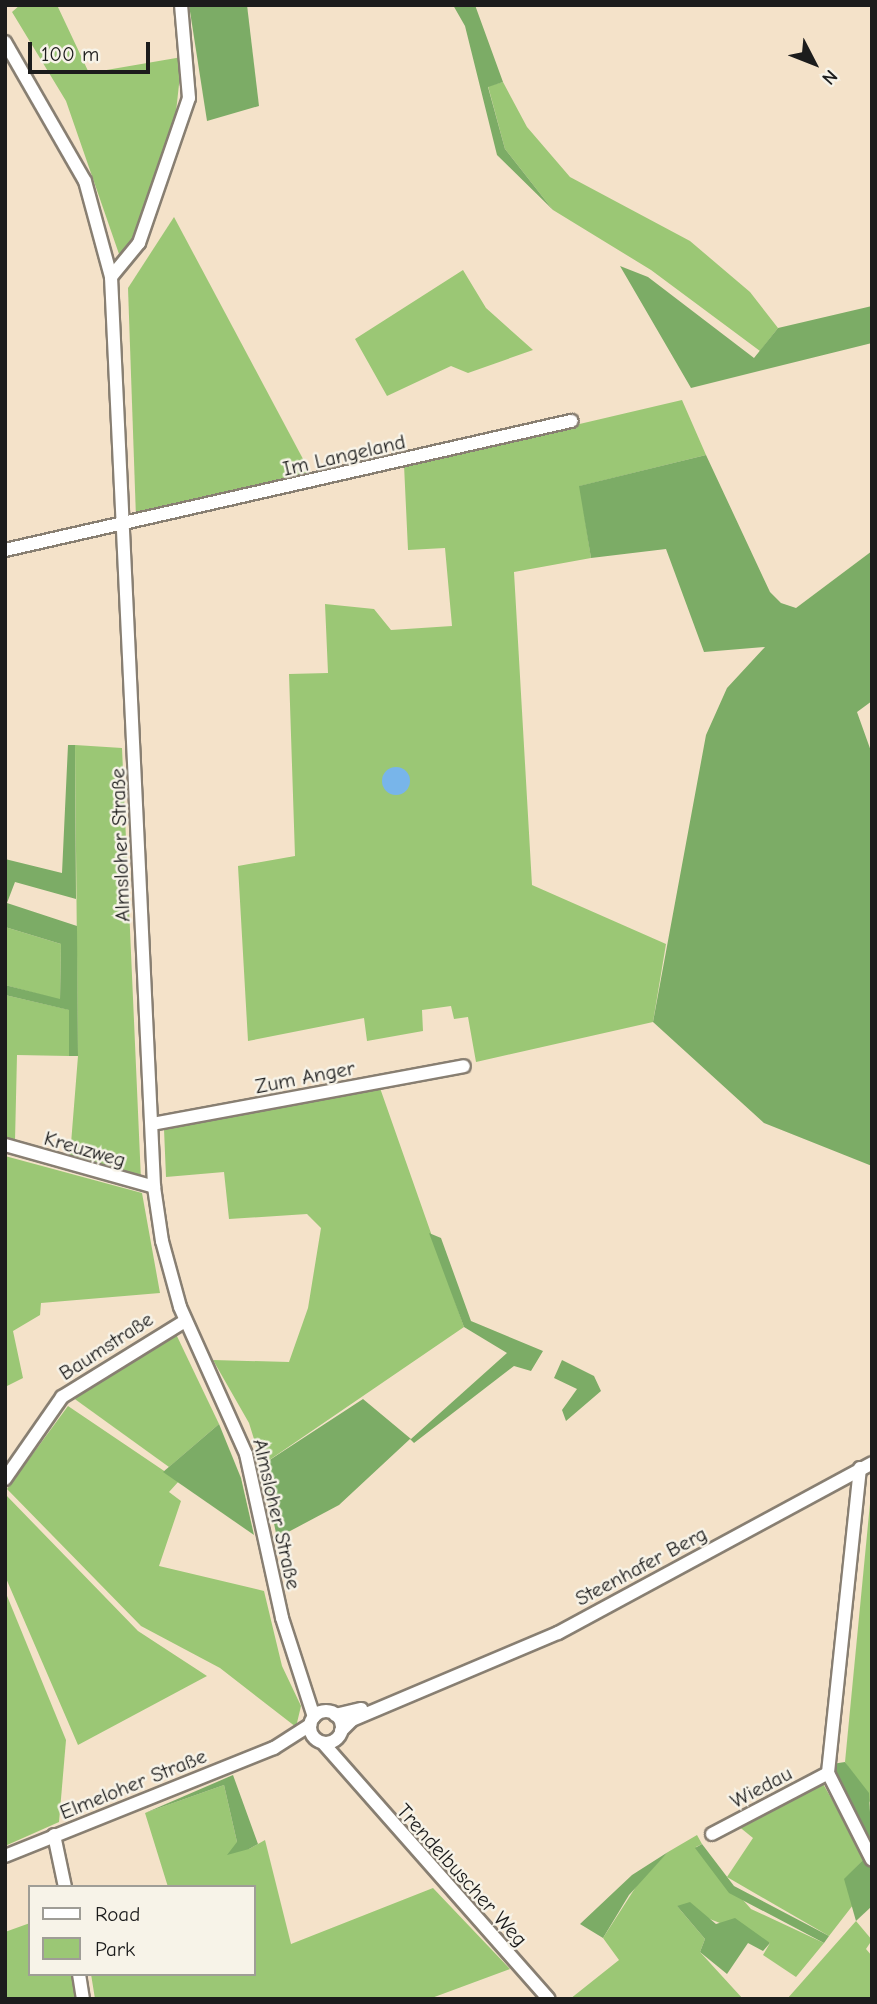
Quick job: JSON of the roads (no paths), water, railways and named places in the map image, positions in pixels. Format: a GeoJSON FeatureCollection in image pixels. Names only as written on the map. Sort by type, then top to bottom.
{"type":"FeatureCollection","features":[{"type":"Feature","properties":{"kind":"street"},"geometry":{"type":"LineString","coordinates":[[111,277],[139,243],[189,98],[181,5]]}},
{"type":"Feature","properties":{"kind":"street","name":"Almsloher Straße"},"geometry":{"type":"LineString","coordinates":[[5,41],[85,181],[111,277],[125,525],[154,1187],[185,1321],[246,1454],[292,1649],[321,1717]]}},
{"type":"Feature","properties":{"kind":"street","name":"Im Langeland"},"geometry":{"type":"LineString","coordinates":[[5,550],[125,525],[571,421]]}},
{"type":"Feature","properties":{"kind":"street","name":"Zum Anger"},"geometry":{"type":"LineString","coordinates":[[152,1124],[464,1066]]}},
{"type":"Feature","properties":{"kind":"street","name":"Kreuzweg"},"geometry":{"type":"LineString","coordinates":[[5,1145],[154,1187]]}},
{"type":"Feature","properties":{"kind":"street","name":"Baumstraße"},"geometry":{"type":"LineString","coordinates":[[5,1479],[62,1397],[185,1321]]}},
{"type":"Feature","properties":{"kind":"street","name":"Steenhafer Berg"},"geometry":{"type":"LineString","coordinates":[[319,1741],[339,1735],[352,1720],[558,1633],[866,1466]]}},
{"type":"Feature","properties":{"kind":"street","name":"Steenhafer Berg"},"geometry":{"type":"LineString","coordinates":[[828,1773],[866,1466]]}},
{"type":"Feature","properties":{"kind":"street","name":"Steenhafer Berg"},"geometry":{"type":"LineString","coordinates":[[321,1717],[435,1687]]}},
{"type":"Feature","properties":{"kind":"street","name":"Trendelbuscher Weg"},"geometry":{"type":"LineString","coordinates":[[321,1717],[339,1735],[347,1776]]}},
{"type":"Feature","properties":{"kind":"street","name":"Trendelbuscher Weg"},"geometry":{"type":"LineString","coordinates":[[321,1717],[319,1741],[347,1776],[549,1999]]}},
{"type":"Feature","properties":{"kind":"street","name":"Elmeloher Straße"},"geometry":{"type":"LineString","coordinates":[[5,1856],[274,1748],[321,1717]]}},
{"type":"Feature","properties":{"kind":"street","name":"Elmeloher Straße"},"geometry":{"type":"LineString","coordinates":[[274,1748],[319,1741]]}},
{"type":"Feature","properties":{"kind":"street"},"geometry":{"type":"LineString","coordinates":[[828,1773],[872,1860]]}},
{"type":"Feature","properties":{"kind":"street","name":"Wiedau"},"geometry":{"type":"LineString","coordinates":[[712,1835],[828,1773]]}},
{"type":"Feature","properties":{"kind":"street"},"geometry":{"type":"LineString","coordinates":[[54,1836],[65,1885]]}},
{"type":"Feature","properties":{"kind":"street"},"geometry":{"type":"LineString","coordinates":[[79,1976],[83,1999]]}},
{"type":"Feature","properties":{"kind":"water"},"geometry":{"type":"Polygon","coordinates":[[[396,767],[406,771],[410,781],[406,791],[396,795],[386,791],[382,781],[386,771],[396,767]]]}},
{"type":"Feature","properties":{"kind":"waterway"},"geometry":{"type":"LineString","coordinates":[[146,1338],[169,1322]]}}]}
